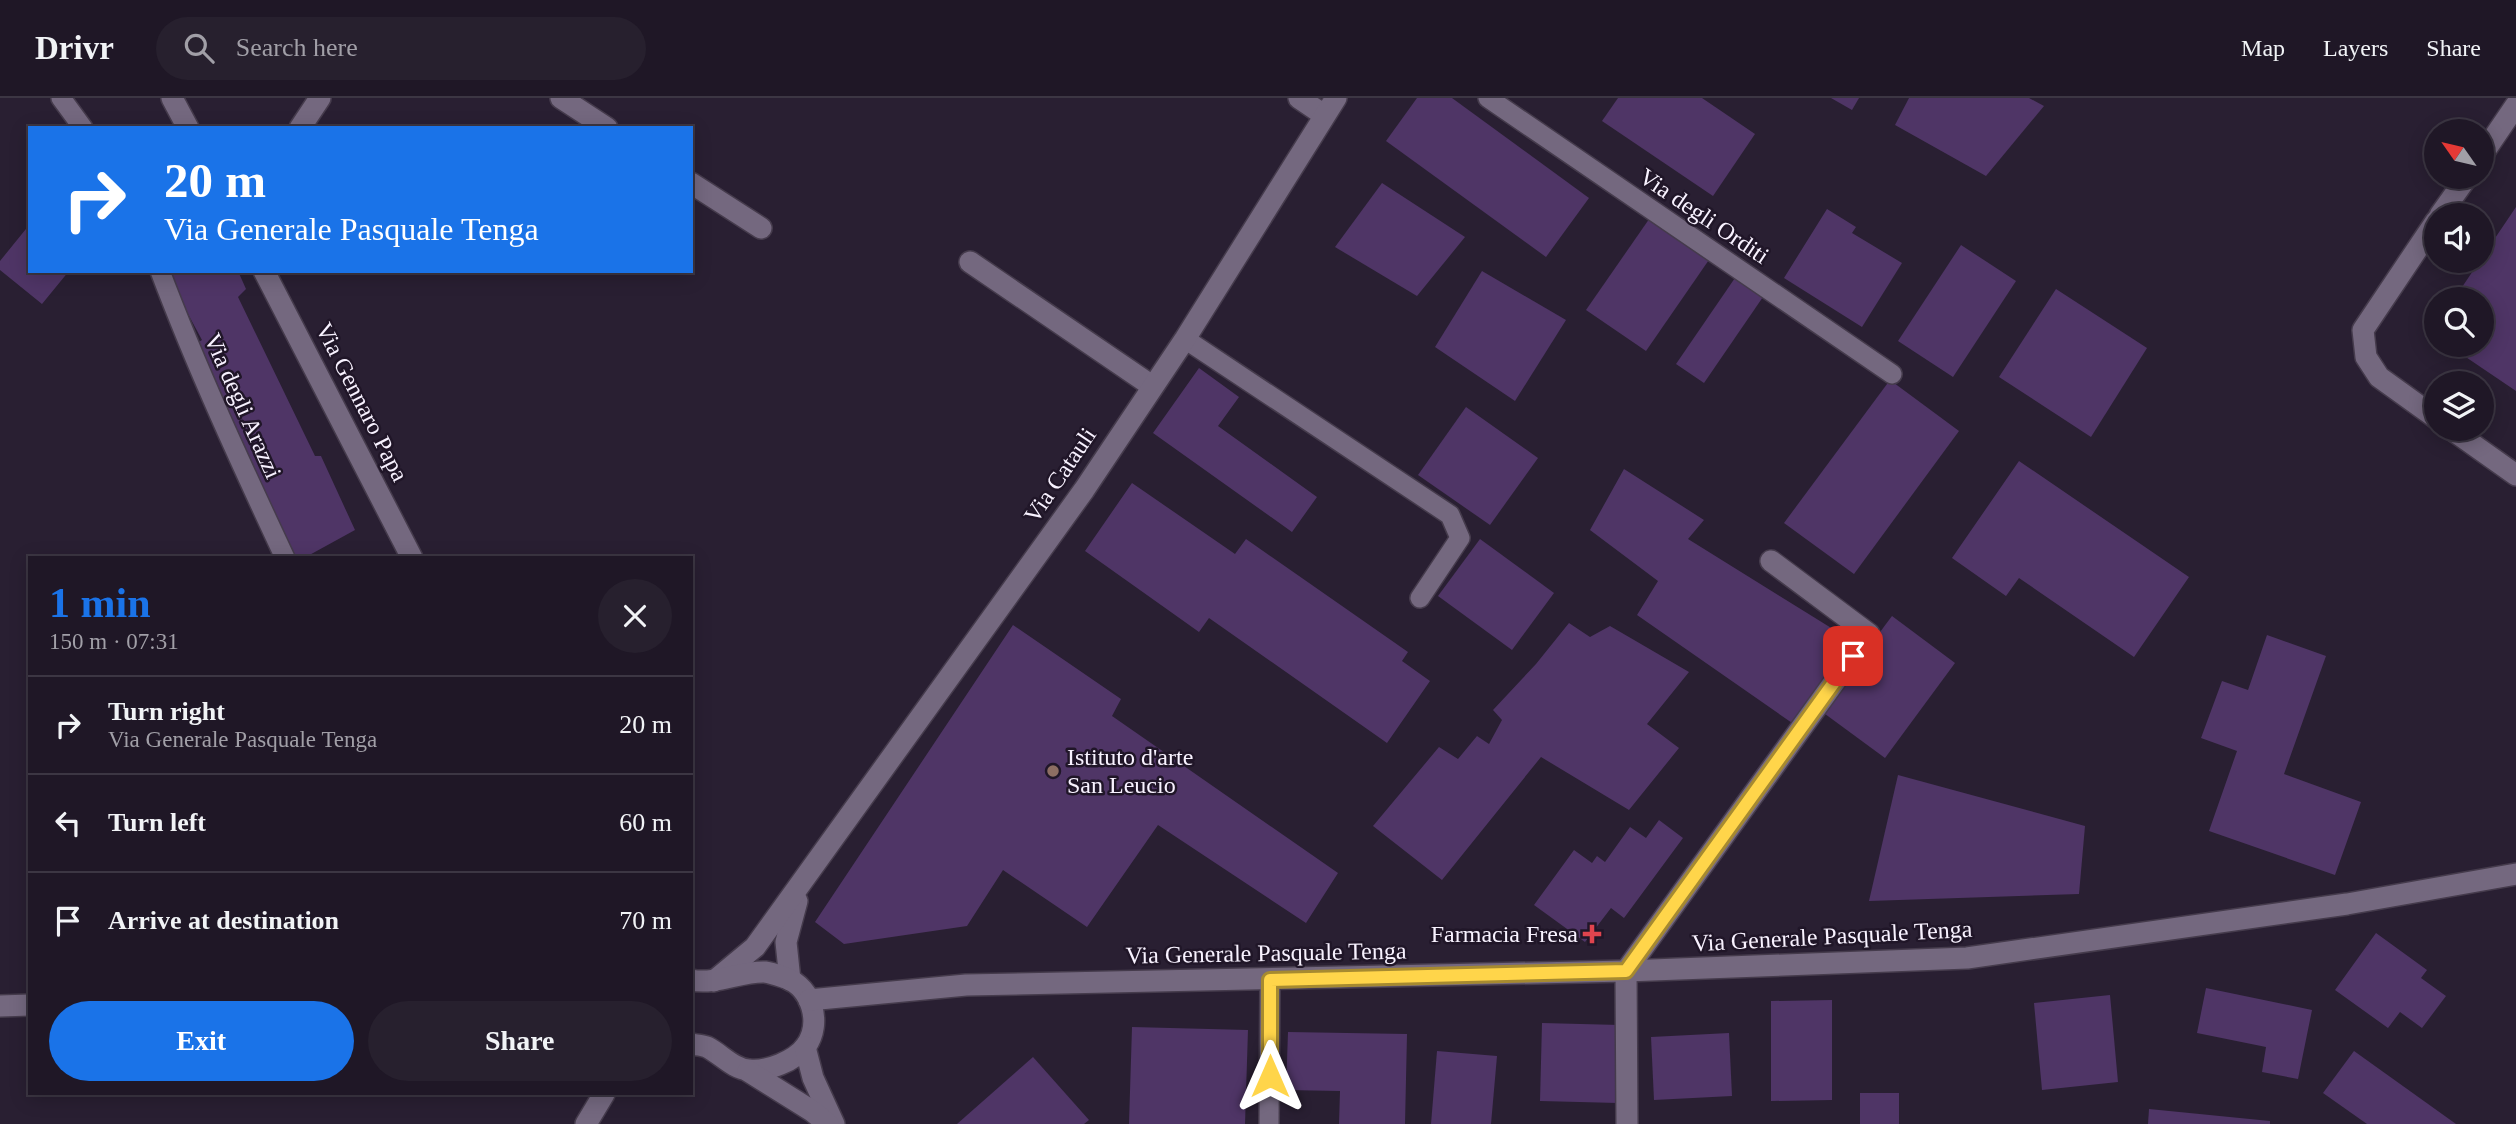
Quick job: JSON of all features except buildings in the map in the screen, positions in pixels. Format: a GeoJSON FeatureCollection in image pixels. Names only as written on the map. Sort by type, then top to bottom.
{"type":"FeatureCollection","features":[{"type":"Feature","properties":{"kind":"street"},"geometry":{"type":"LineString","coordinates":[[172,98],[187,126]]}},
{"type":"Feature","properties":{"kind":"street"},"geometry":{"type":"LineString","coordinates":[[301,126],[320,98]]}},
{"type":"Feature","properties":{"kind":"street"},"geometry":{"type":"LineString","coordinates":[[561,98],[604,126]]}},
{"type":"Feature","properties":{"kind":"street"},"geometry":{"type":"LineString","coordinates":[[1299,98],[1330,106]]}},
{"type":"Feature","properties":{"kind":"street"},"geometry":{"type":"LineString","coordinates":[[2494,137],[2516,105]]}},
{"type":"Feature","properties":{"kind":"street","name":"Via Catauli"},"geometry":{"type":"LineString","coordinates":[[713,981],[755,947],[1084,490],[1185,339],[1330,106]]}},
{"type":"Feature","properties":{"kind":"street"},"geometry":{"type":"LineString","coordinates":[[693,184],[761,228]]}},
{"type":"Feature","properties":{"kind":"street"},"geometry":{"type":"LineString","coordinates":[[2424,239],[2363,330],[2366,356],[2379,377],[2424,409]]}},
{"type":"Feature","properties":{"kind":"street"},"geometry":{"type":"LineString","coordinates":[[970,262],[1152,386]]}},
{"type":"Feature","properties":{"kind":"street","name":"Via Gennaro Papa"},"geometry":{"type":"LineString","coordinates":[[265,273],[411,556]]}},
{"type":"Feature","properties":{"kind":"street"},"geometry":{"type":"LineString","coordinates":[[2468,441],[2516,475]]}},
{"type":"Feature","properties":{"kind":"street"},"geometry":{"type":"LineString","coordinates":[[1627,1124],[1626,971],[1869,634],[1771,561]]}},
{"type":"Feature","properties":{"kind":"street","name":"Via Catauli"},"geometry":{"type":"LineString","coordinates":[[790,980],[786,942],[790,920],[811,871]]}},
{"type":"Feature","properties":{"kind":"street","name":"Via Generale Pasquale Tenga"},"geometry":{"type":"LineString","coordinates":[[809,1000],[966,985],[1626,971],[1967,958],[2347,904],[2516,874]]}},
{"type":"Feature","properties":{"kind":"street"},"geometry":{"type":"LineString","coordinates":[[693,980],[713,981],[766,972],[790,980],[799,986],[809,1000],[813,1031],[805,1047],[788,1060],[765,1069],[748,1071]]}},
{"type":"Feature","properties":{"kind":"street"},"geometry":{"type":"LineString","coordinates":[[0,1006],[28,1005]]}},
{"type":"Feature","properties":{"kind":"street"},"geometry":{"type":"LineString","coordinates":[[693,1044],[707,1048],[748,1071],[828,1124]]}},
{"type":"Feature","properties":{"kind":"street"},"geometry":{"type":"LineString","coordinates":[[805,1047],[813,1078],[834,1124]]}},
{"type":"Feature","properties":{"kind":"street"},"geometry":{"type":"LineString","coordinates":[[584,1124],[587,1095]]}},
{"type":"Feature","properties":{"kind":"street"},"geometry":{"type":"LineString","coordinates":[[584,1124],[603,1095]]}},
{"type":"Feature","properties":{"kind":"lane"},"geometry":{"type":"LineString","coordinates":[[61,98],[82,126]]}},
{"type":"Feature","properties":{"kind":"lane","name":"Via degli Orditi"},"geometry":{"type":"LineString","coordinates":[[1488,98],[1892,374]]}},
{"type":"Feature","properties":{"kind":"lane","name":"Via degli Arazzi"},"geometry":{"type":"LineString","coordinates":[[161,273],[231,444],[284,556]]}},
{"type":"Feature","properties":{"kind":"lane"},"geometry":{"type":"LineString","coordinates":[[1185,339],[1450,515],[1460,538],[1420,598]]}},
{"type":"Feature","properties":{"kind":"lane"},"geometry":{"type":"LineString","coordinates":[[1269,1124],[1270,980]]}},
{"type":"Feature","properties":{"kind":"place","name":"Istituto d'arte San Leucio"},"geometry":{"type":"Point","coordinates":[1053,771]}},
{"type":"Feature","properties":{"kind":"place","name":"Farmacia Fresa"},"geometry":{"type":"Point","coordinates":[1592,934]}},
{"type":"Feature","properties":{"kind":"route"},"geometry":{"type":"LineString","coordinates":[[1270,1076],[1270,980],[1626,971],[1853,656]]}}]}
